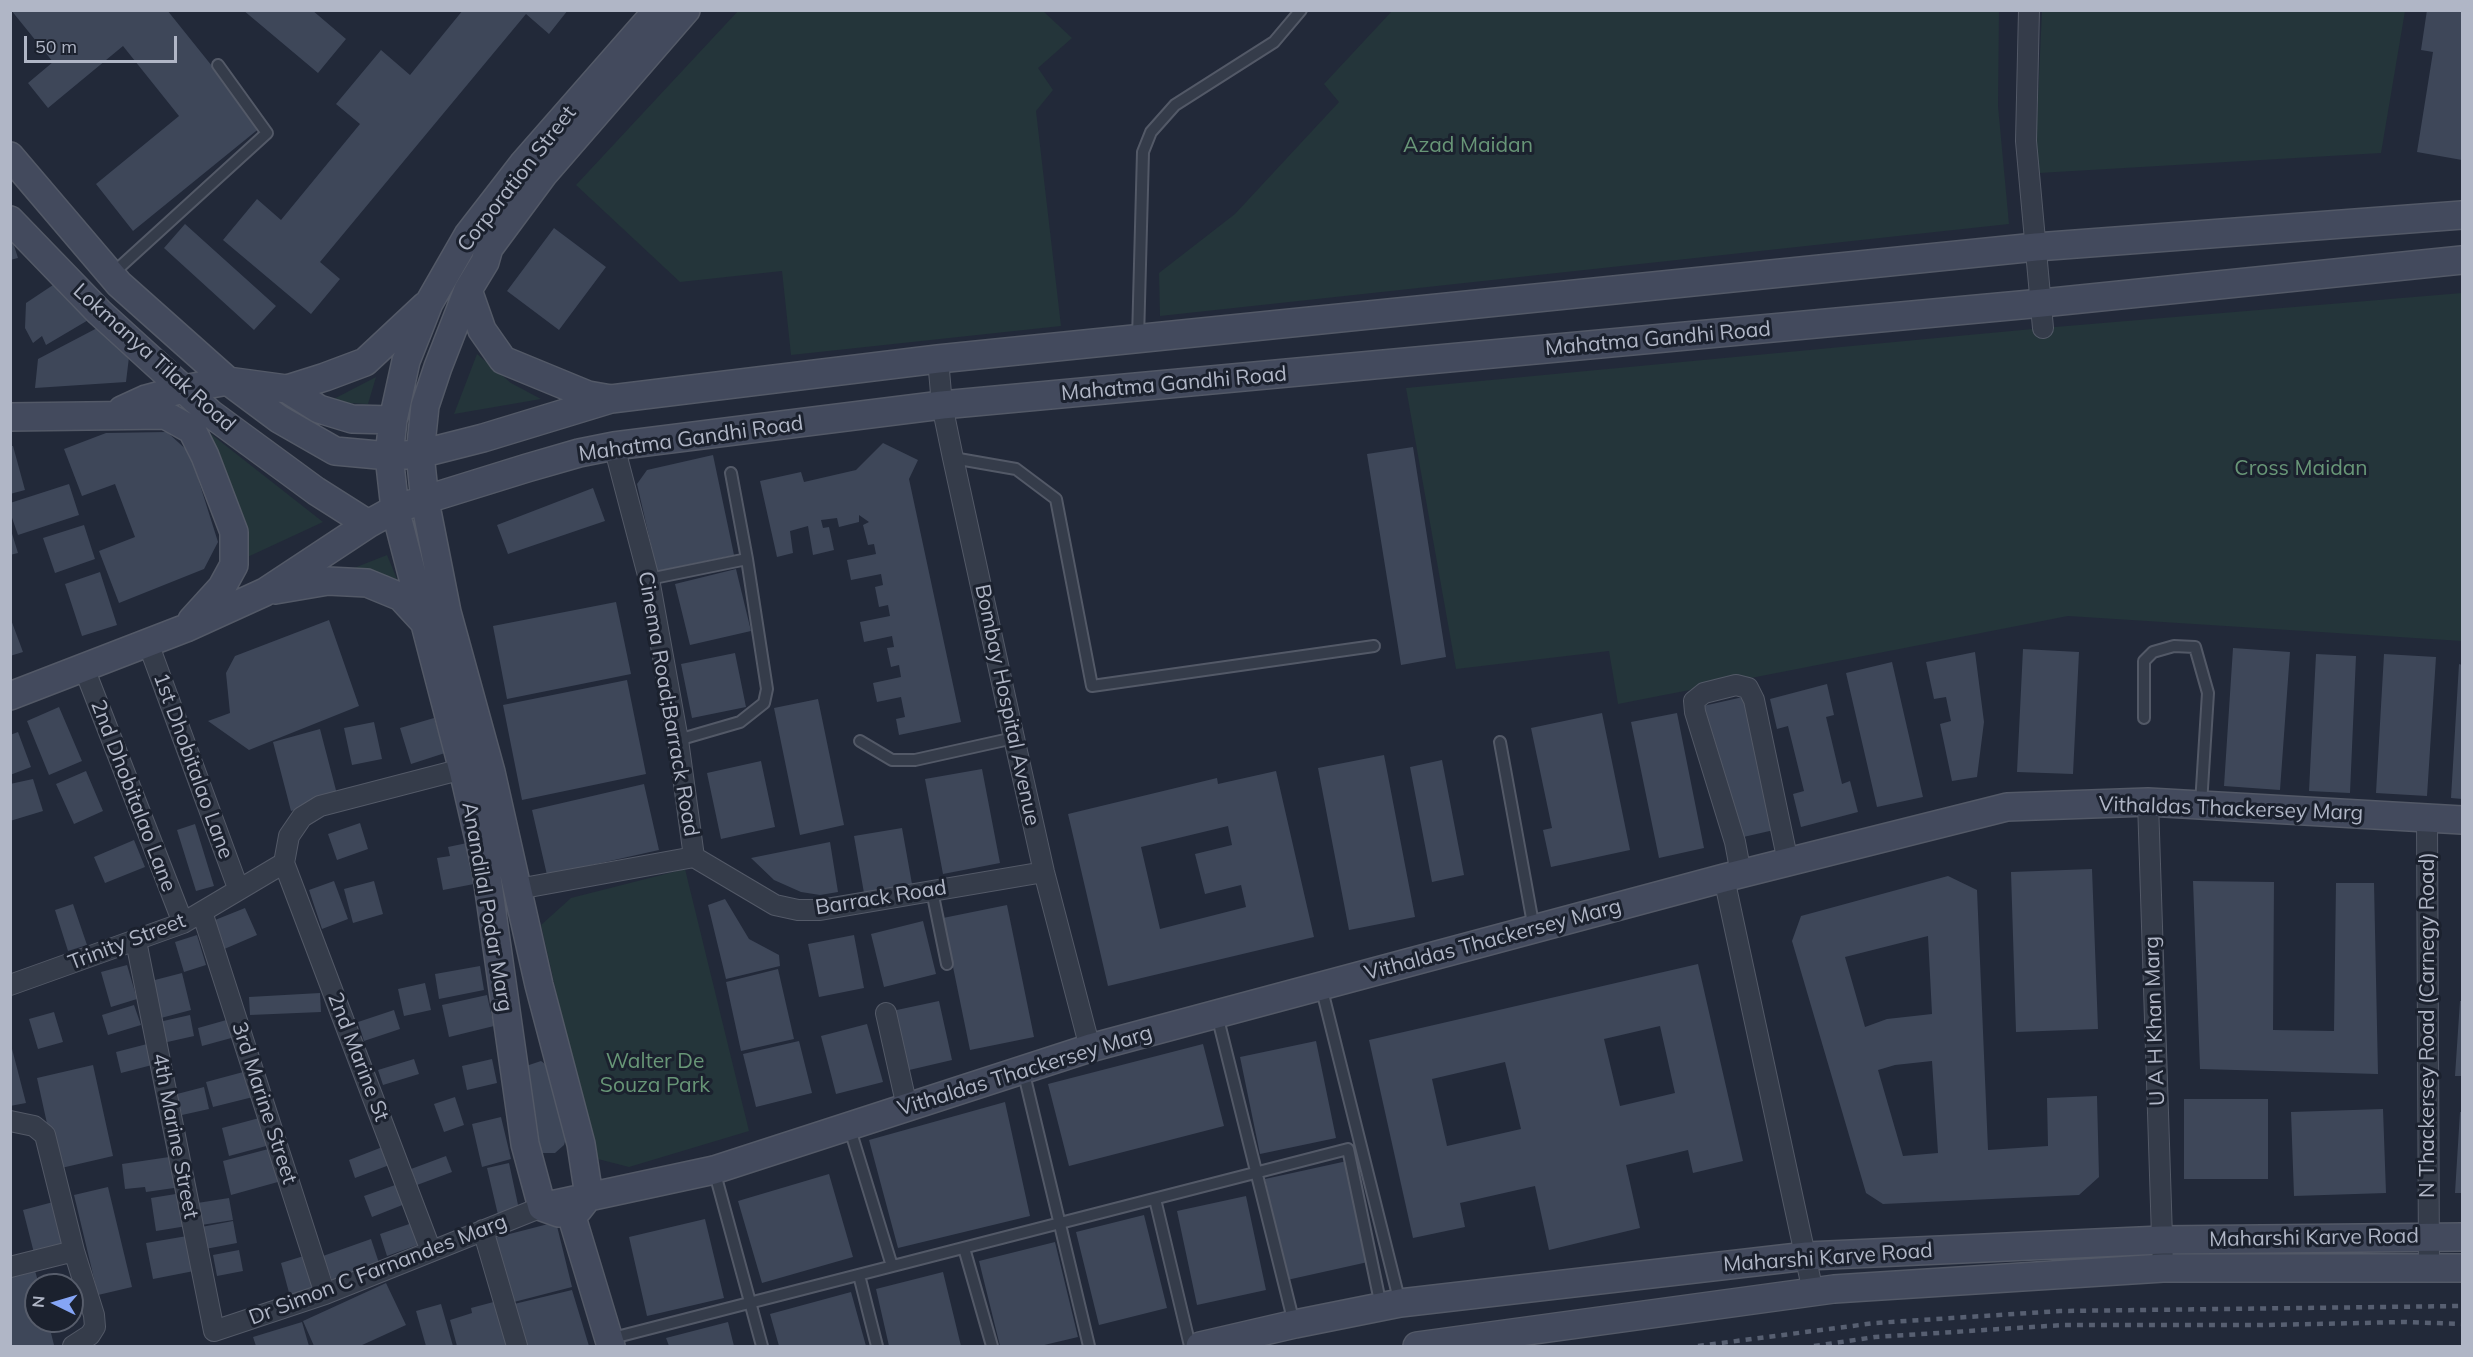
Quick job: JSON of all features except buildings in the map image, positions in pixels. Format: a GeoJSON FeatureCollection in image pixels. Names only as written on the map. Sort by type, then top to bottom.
{"type":"FeatureCollection","features":[{"type":"Feature","properties":{"kind":"main road","name":"Corporation Street"},"geometry":{"type":"LineString","coordinates":[[395,509],[389,456],[393,420],[406,361],[429,303],[468,235],[524,164],[658,10]]}},
{"type":"Feature","properties":{"kind":"main road","name":"Corporation Street"},"geometry":{"type":"LineString","coordinates":[[425,501],[420,454],[425,406],[468,290],[485,262],[489,248],[543,175],[686,10]]}},
{"type":"Feature","properties":{"kind":"main road","name":"Lokmanya Tilak Road"},"geometry":{"type":"LineString","coordinates":[[10,156],[111,275],[165,327],[228,381],[279,419],[335,451],[389,456],[420,454],[483,438],[611,399]]}},
{"type":"Feature","properties":{"kind":"main road"},"geometry":{"type":"LineString","coordinates":[[468,290],[482,330],[503,360],[588,395],[611,399],[938,359],[2036,247],[2463,215]]}},
{"type":"Feature","properties":{"kind":"main road","name":"Lokmanya Tilak Road"},"geometry":{"type":"LineString","coordinates":[[10,220],[99,312],[211,414],[316,490],[368,524]]}},
{"type":"Feature","properties":{"kind":"main road","name":"Mahatma Gandhi Road"},"geometry":{"type":"LineString","coordinates":[[265,592],[368,524],[395,509],[579,453],[614,446],[942,405],[1931,314],[2042,316],[2463,260]]}},
{"type":"Feature","properties":{"kind":"main road"},"geometry":{"type":"LineString","coordinates":[[287,389],[365,362],[429,303]]}},
{"type":"Feature","properties":{"kind":"main road"},"geometry":{"type":"LineString","coordinates":[[107,416],[146,399],[183,389],[228,381],[287,389],[319,409],[352,419],[393,420]]}},
{"type":"Feature","properties":{"kind":"main road"},"geometry":{"type":"LineString","coordinates":[[10,417],[165,415],[192,430],[205,456],[234,532],[234,565],[222,586],[186,628]]}},
{"type":"Feature","properties":{"kind":"main road","name":"Anandilal Podar Marg"},"geometry":{"type":"LineString","coordinates":[[425,501],[447,612],[489,762],[539,985],[581,1144],[589,1196]]}},
{"type":"Feature","properties":{"kind":"main road","name":"Anandilal Podar Marg"},"geometry":{"type":"LineString","coordinates":[[395,509],[463,770],[486,870],[525,1144],[542,1207]]}},
{"type":"Feature","properties":{"kind":"main road"},"geometry":{"type":"LineString","coordinates":[[10,696],[186,628],[265,592],[328,581],[367,583],[400,597],[426,624]]}},
{"type":"Feature","properties":{"kind":"main road","name":"Vithaldas Thackersey Marg"},"geometry":{"type":"LineString","coordinates":[[542,1207],[714,1170],[1090,1048],[1732,876],[2007,807],[2148,802],[2463,820]]}},
{"type":"Feature","properties":{"kind":"main road"},"geometry":{"type":"LineString","coordinates":[[572,1218],[589,1196]]}},
{"type":"Feature","properties":{"kind":"main road"},"geometry":{"type":"LineString","coordinates":[[542,1207],[572,1218]]}},
{"type":"Feature","properties":{"kind":"main road"},"geometry":{"type":"LineString","coordinates":[[572,1218],[610,1343]]}},
{"type":"Feature","properties":{"kind":"main road","name":"Maharshi Karve Road"},"geometry":{"type":"LineString","coordinates":[[1200,1347],[1294,1324],[1390,1305],[1807,1256],[2162,1240],[2463,1237]]}},
{"type":"Feature","properties":{"kind":"main road","name":"Maharshi Karve Road"},"geometry":{"type":"LineString","coordinates":[[1417,1347],[1813,1292],[2163,1268],[2463,1268]]}},
{"type":"Feature","properties":{"kind":"street"},"geometry":{"type":"LineString","coordinates":[[2029,10],[2026,141],[2042,316]]}},
{"type":"Feature","properties":{"kind":"street","name":"Bombay Hospital Avenue"},"geometry":{"type":"LineString","coordinates":[[938,359],[942,405],[1014,738],[1044,872],[1090,1048]]}},
{"type":"Feature","properties":{"kind":"street","name":"Cinema Road;Barrack Road"},"geometry":{"type":"LineString","coordinates":[[518,889],[694,857],[678,740],[649,579],[614,446]]}},
{"type":"Feature","properties":{"kind":"street","name":"1st Dhobitalao Lane"},"geometry":{"type":"LineString","coordinates":[[148,643],[238,888]]}},
{"type":"Feature","properties":{"kind":"street","name":"2nd Dhobitalao Lane"},"geometry":{"type":"LineString","coordinates":[[84,668],[183,923]]}},
{"type":"Feature","properties":{"kind":"street"},"geometry":{"type":"LineString","coordinates":[[1788,862],[1754,700],[1748,688],[1742,686],[1704,693],[1694,701],[1695,712],[1735,842],[1732,876],[1813,1292]]}},
{"type":"Feature","properties":{"kind":"street"},"geometry":{"type":"LineString","coordinates":[[284,863],[289,836],[302,817],[320,806],[489,762]]}},
{"type":"Feature","properties":{"kind":"street","name":"U A H Khan Marg"},"geometry":{"type":"LineString","coordinates":[[2148,802],[2163,1268]]}},
{"type":"Feature","properties":{"kind":"street","name":"N Thackersey Road (Carnegy Road)"},"geometry":{"type":"LineString","coordinates":[[2427,818],[2429,1268]]}},
{"type":"Feature","properties":{"kind":"street","name":"Barrack Road"},"geometry":{"type":"LineString","coordinates":[[694,857],[775,905],[798,910],[820,910],[1044,872]]}},
{"type":"Feature","properties":{"kind":"street","name":"Trinity Street"},"geometry":{"type":"LineString","coordinates":[[10,985],[183,923],[238,888],[284,863]]}},
{"type":"Feature","properties":{"kind":"street","name":"2nd Marine St"},"geometry":{"type":"LineString","coordinates":[[284,863],[432,1251]]}},
{"type":"Feature","properties":{"kind":"street","name":"3rd Marine Street"},"geometry":{"type":"LineString","coordinates":[[202,912],[325,1294]]}},
{"type":"Feature","properties":{"kind":"street","name":"4th Marine Street"},"geometry":{"type":"LineString","coordinates":[[136,941],[214,1331]]}},
{"type":"Feature","properties":{"kind":"street"},"geometry":{"type":"LineString","coordinates":[[886,1013],[907,1107]]}},
{"type":"Feature","properties":{"kind":"street"},"geometry":{"type":"LineString","coordinates":[[10,1120],[34,1126],[45,1136],[74,1251],[94,1315],[95,1327],[90,1335],[73,1347]]}},
{"type":"Feature","properties":{"kind":"street","name":"Dr Simon C Farnandes Marg"},"geometry":{"type":"LineString","coordinates":[[214,1331],[325,1294],[542,1207]]}},
{"type":"Feature","properties":{"kind":"street"},"geometry":{"type":"LineString","coordinates":[[483,1230],[517,1347]]}},
{"type":"Feature","properties":{"kind":"street"},"geometry":{"type":"LineString","coordinates":[[10,1267],[74,1251]]}},
{"type":"Feature","properties":{"kind":"lane"},"geometry":{"type":"LineString","coordinates":[[1138,339],[1143,152],[1151,132],[1174,105],[1274,42],[1301,10]]}},
{"type":"Feature","properties":{"kind":"lane"},"geometry":{"type":"LineString","coordinates":[[111,275],[267,133],[218,66]]}},
{"type":"Feature","properties":{"kind":"lane"},"geometry":{"type":"LineString","coordinates":[[953,458],[1016,470],[1056,499],[1092,686],[1374,646]]}},
{"type":"Feature","properties":{"kind":"lane"},"geometry":{"type":"LineString","coordinates":[[678,740],[740,722],[764,703],[767,689],[731,473]]}},
{"type":"Feature","properties":{"kind":"lane"},"geometry":{"type":"LineString","coordinates":[[649,579],[747,559]]}},
{"type":"Feature","properties":{"kind":"lane"},"geometry":{"type":"LineString","coordinates":[[2144,718],[2144,661],[2153,652],[2174,646],[2195,647],[2208,693],[2201,805]]}},
{"type":"Feature","properties":{"kind":"lane"},"geometry":{"type":"LineString","coordinates":[[860,741],[892,760],[915,760],[1014,738]]}},
{"type":"Feature","properties":{"kind":"lane"},"geometry":{"type":"LineString","coordinates":[[1500,742],[1534,929]]}},
{"type":"Feature","properties":{"kind":"lane"},"geometry":{"type":"LineString","coordinates":[[932,891],[947,964]]}},
{"type":"Feature","properties":{"kind":"lane"},"geometry":{"type":"LineString","coordinates":[[1321,986],[1390,1305]]}},
{"type":"Feature","properties":{"kind":"lane"},"geometry":{"type":"LineString","coordinates":[[1216,1015],[1294,1324]]}},
{"type":"Feature","properties":{"kind":"lane"},"geometry":{"type":"LineString","coordinates":[[1023,1070],[1089,1347]]}},
{"type":"Feature","properties":{"kind":"lane"},"geometry":{"type":"LineString","coordinates":[[849,1126],[892,1266]]}},
{"type":"Feature","properties":{"kind":"lane"},"geometry":{"type":"LineString","coordinates":[[610,1343],[749,1303],[1348,1149],[1390,1305]]}},
{"type":"Feature","properties":{"kind":"lane"},"geometry":{"type":"LineString","coordinates":[[714,1170],[762,1347]]}},
{"type":"Feature","properties":{"kind":"lane"},"geometry":{"type":"LineString","coordinates":[[1155,1199],[1190,1347]]}},
{"type":"Feature","properties":{"kind":"lane"},"geometry":{"type":"LineString","coordinates":[[964,1248],[992,1347]]}},
{"type":"Feature","properties":{"kind":"lane"},"geometry":{"type":"LineString","coordinates":[[858,1275],[877,1347]]}},
{"type":"Feature","properties":{"kind":"green space"},"geometry":{"type":"Polygon","coordinates":[[[738,11],[1043,11],[1072,38],[1038,68],[1053,90],[1036,111],[1061,326],[791,355],[782,271],[680,282],[576,185],[738,11]]]}},
{"type":"Feature","properties":{"kind":"green space","name":"Azad Maidan"},"geometry":{"type":"Polygon","coordinates":[[[1392,11],[1999,11],[1998,106],[2009,224],[1160,316],[1159,273],[1235,214],[1339,102],[1324,84],[1392,11]]]}},
{"type":"Feature","properties":{"kind":"green space"},"geometry":{"type":"Polygon","coordinates":[[[2042,11],[2405,11],[2381,153],[2039,173],[2036,141],[2042,11]]]}},
{"type":"Feature","properties":{"kind":"green space","name":"Cross Maidan"},"geometry":{"type":"Polygon","coordinates":[[[2462,293],[2462,641],[2068,616],[1618,704],[1609,651],[1456,669],[1406,388],[2043,328],[2462,293]]]}},
{"type":"Feature","properties":{"kind":"green space"},"geometry":{"type":"Polygon","coordinates":[[[477,354],[511,383],[541,399],[454,414],[477,354]]]}},
{"type":"Feature","properties":{"kind":"green space"},"geometry":{"type":"Polygon","coordinates":[[[376,377],[368,404],[328,402],[376,377]]]}},
{"type":"Feature","properties":{"kind":"green space"},"geometry":{"type":"Polygon","coordinates":[[[202,427],[323,522],[241,560],[202,427]]]}},
{"type":"Feature","properties":{"kind":"green space"},"geometry":{"type":"Polygon","coordinates":[[[387,555],[397,579],[349,570],[387,555]]]}},
{"type":"Feature","properties":{"kind":"green space","name":"Walter De Souza Park"},"geometry":{"type":"Polygon","coordinates":[[[685,869],[749,1131],[629,1167],[594,1158],[541,925],[571,898],[685,869]]]}},
{"type":"Feature","properties":{"kind":"railway"},"geometry":{"type":"LineString","coordinates":[[1698,1346],[1875,1323],[2060,1311],[2462,1306]]}},
{"type":"Feature","properties":{"kind":"railway"},"geometry":{"type":"LineString","coordinates":[[1814,1346],[1875,1337],[2063,1325],[2405,1322],[2462,1324]]}}]}
